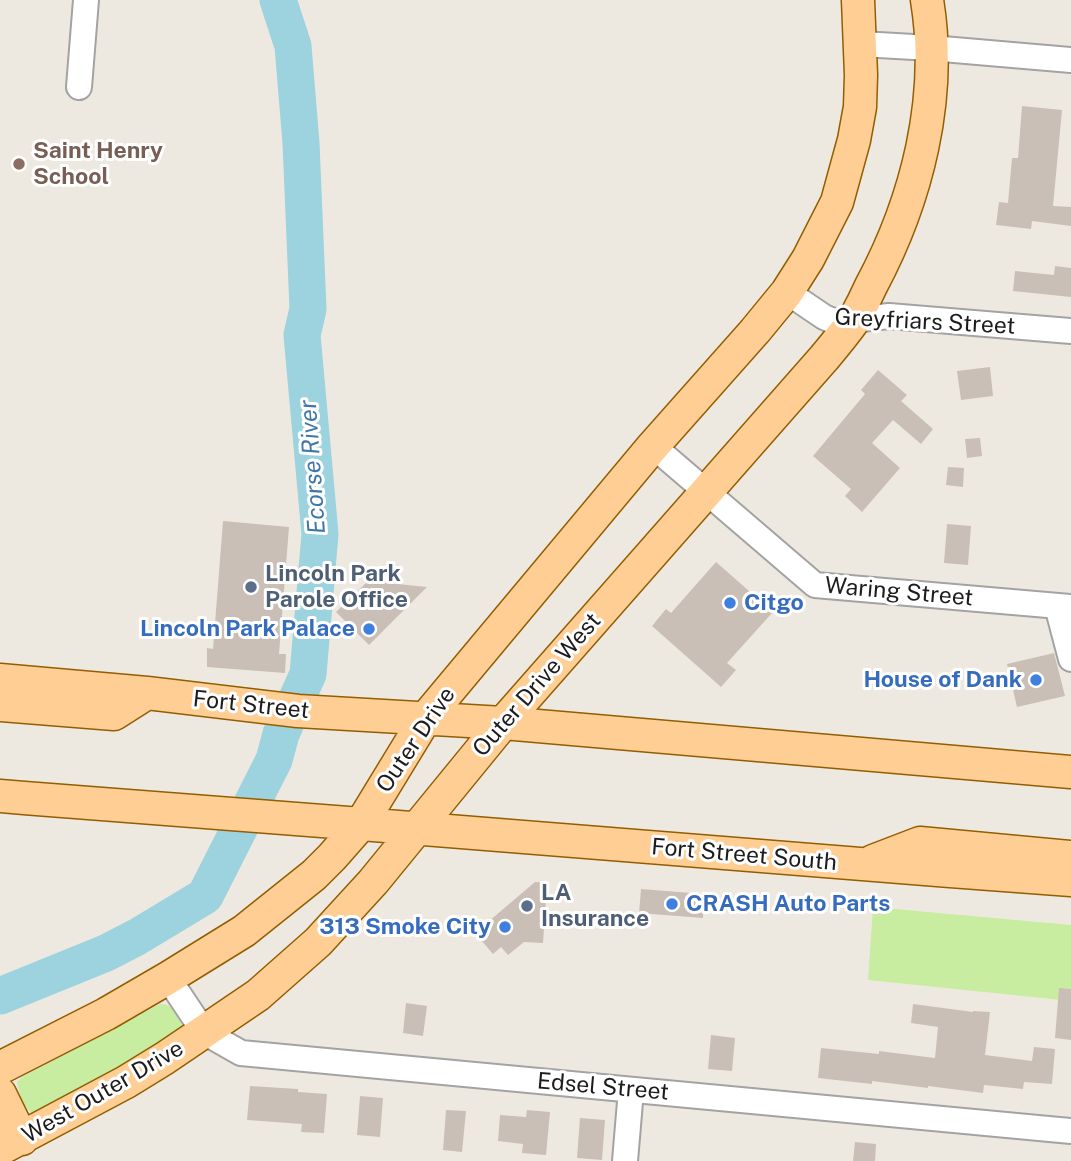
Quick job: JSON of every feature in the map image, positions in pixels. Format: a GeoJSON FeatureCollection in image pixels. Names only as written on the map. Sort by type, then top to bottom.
{"type":"FeatureCollection","features":[{"type":"Feature","properties":{"kind":"main road"},"geometry":{"type":"LineString","coordinates":[[786,292],[808,259],[836,202],[848,167],[860,107],[861,44],[858,0]]}},
{"type":"Feature","properties":{"kind":"main road"},"geometry":{"type":"LineString","coordinates":[[853,320],[885,261],[915,178],[926,125],[930,83],[931,48],[927,0]]}},
{"type":"Feature","properties":{"kind":"main road","name":"Outer Drive"},"geometry":{"type":"LineString","coordinates":[[0,1068],[106,1014],[168,978],[244,931],[314,875],[361,824],[425,719],[653,446],[786,292]]}},
{"type":"Feature","properties":{"kind":"main road","name":"Outer Drive West"},"geometry":{"type":"LineString","coordinates":[[204,1032],[258,995],[318,942],[373,883],[503,723],[824,358],[853,320]]}},
{"type":"Feature","properties":{"kind":"main road","name":"Fort Street"},"geometry":{"type":"LineString","coordinates":[[0,680],[318,712],[503,723]]}},
{"type":"Feature","properties":{"kind":"main road"},"geometry":{"type":"LineString","coordinates":[[0,705],[114,714],[147,693]]}},
{"type":"Feature","properties":{"kind":"main road"},"geometry":{"type":"LineString","coordinates":[[503,723],[1071,772]]}},
{"type":"Feature","properties":{"kind":"main road"},"geometry":{"type":"LineString","coordinates":[[0,796],[417,829]]}},
{"type":"Feature","properties":{"kind":"main road","name":"Fort Street South"},"geometry":{"type":"LineString","coordinates":[[417,829],[1071,880]]}},
{"type":"Feature","properties":{"kind":"main road"},"geometry":{"type":"LineString","coordinates":[[862,865],[920,843],[1071,858]]}},
{"type":"Feature","properties":{"kind":"main road","name":"West Outer Drive"},"geometry":{"type":"LineString","coordinates":[[11,1144],[126,1083],[204,1032]]}},
{"type":"Feature","properties":{"kind":"main road"},"geometry":{"type":"LineString","coordinates":[[0,1094],[11,1144]]}},
{"type":"Feature","properties":{"kind":"street"},"geometry":{"type":"LineString","coordinates":[[79,87],[86,0]]}},
{"type":"Feature","properties":{"kind":"street"},"geometry":{"type":"LineString","coordinates":[[861,44],[1071,60]]}},
{"type":"Feature","properties":{"kind":"street","name":"Greyfriars Street"},"geometry":{"type":"LineString","coordinates":[[786,292],[832,321],[889,316],[1071,331]]}},
{"type":"Feature","properties":{"kind":"street","name":"Waring Street"},"geometry":{"type":"LineString","coordinates":[[653,446],[814,586],[1064,606]]}},
{"type":"Feature","properties":{"kind":"street"},"geometry":{"type":"LineString","coordinates":[[1064,606],[1071,659]]}},
{"type":"Feature","properties":{"kind":"street","name":"Edsel Street"},"geometry":{"type":"LineString","coordinates":[[168,978],[204,1032],[241,1053],[1071,1131]]}},
{"type":"Feature","properties":{"kind":"street"},"geometry":{"type":"LineString","coordinates":[[625,1161],[631,1090]]}},
{"type":"Feature","properties":{"kind":"green space"},"geometry":{"type":"Polygon","coordinates":[[[873,907],[1071,925],[1071,1001],[868,980],[873,907]]]}},
{"type":"Feature","properties":{"kind":"green space"},"geometry":{"type":"Polygon","coordinates":[[[160,1004],[171,1008],[179,1019],[183,1027],[177,1036],[34,1115],[27,1108],[17,1082],[22,1077],[160,1004]]]}},
{"type":"Feature","properties":{"kind":"building"},"geometry":{"type":"Polygon","coordinates":[[[1022,106],[1062,110],[1053,206],[1071,207],[1071,226],[1032,221],[1031,229],[996,225],[999,202],[1008,203],[1012,158],[1018,158],[1022,106]]]}},
{"type":"Feature","properties":{"kind":"building"},"geometry":{"type":"Polygon","coordinates":[[[1055,266],[1071,268],[1071,297],[1013,291],[1015,271],[1054,275],[1055,266]]]}},
{"type":"Feature","properties":{"kind":"building"},"geometry":{"type":"Polygon","coordinates":[[[990,367],[993,396],[961,400],[957,371],[990,367]]]}},
{"type":"Feature","properties":{"kind":"building"},"geometry":{"type":"Polygon","coordinates":[[[878,370],[907,395],[901,401],[933,429],[921,444],[893,420],[872,443],[900,468],[862,512],[845,496],[851,489],[813,456],[865,394],[861,390],[878,370]]]}},
{"type":"Feature","properties":{"kind":"building"},"geometry":{"type":"Polygon","coordinates":[[[980,438],[982,456],[967,458],[965,439],[980,438]]]}},
{"type":"Feature","properties":{"kind":"building"},"geometry":{"type":"Polygon","coordinates":[[[948,467],[964,468],[963,487],[946,485],[948,467]]]}},
{"type":"Feature","properties":{"kind":"building","name":"Lincoln Park Parole Office"},"geometry":{"type":"Polygon","coordinates":[[[223,521],[289,527],[279,654],[286,654],[285,673],[207,667],[207,648],[213,649],[223,521]]]}},
{"type":"Feature","properties":{"kind":"building"},"geometry":{"type":"Polygon","coordinates":[[[947,524],[971,526],[968,565],[944,563],[947,524]]]}},
{"type":"Feature","properties":{"kind":"building"},"geometry":{"type":"Polygon","coordinates":[[[716,562],[773,612],[727,663],[736,670],[721,687],[652,626],[666,609],[671,613],[716,562]]]}},
{"type":"Feature","properties":{"kind":"building","name":"Lincoln Park Palace"},"geometry":{"type":"Polygon","coordinates":[[[368,581],[427,587],[369,645],[336,612],[368,581]]]}},
{"type":"Feature","properties":{"kind":"building","name":"House of Dank"},"geometry":{"type":"Polygon","coordinates":[[[1054,653],[1065,696],[1017,707],[1007,664],[1054,653]]]}},
{"type":"Feature","properties":{"kind":"building"},"geometry":{"type":"Polygon","coordinates":[[[535,882],[547,883],[543,943],[524,942],[508,955],[501,947],[493,954],[475,933],[535,882]]]}},
{"type":"Feature","properties":{"kind":"building","name":"CRASH Auto Parts"},"geometry":{"type":"Polygon","coordinates":[[[641,889],[704,894],[703,918],[639,913],[641,889]]]}},
{"type":"Feature","properties":{"kind":"building"},"geometry":{"type":"Polygon","coordinates":[[[1059,988],[1071,989],[1071,1040],[1055,1038],[1059,988]]]}},
{"type":"Feature","properties":{"kind":"building"},"geometry":{"type":"Polygon","coordinates":[[[406,1003],[427,1006],[423,1036],[403,1033],[406,1003]]]}},
{"type":"Feature","properties":{"kind":"building"},"geometry":{"type":"Polygon","coordinates":[[[913,1004],[990,1012],[985,1055],[1032,1061],[1034,1047],[1055,1049],[1052,1084],[1024,1082],[1023,1089],[984,1085],[983,1093],[818,1078],[821,1048],[935,1058],[938,1027],[911,1023],[913,1004]]]}},
{"type":"Feature","properties":{"kind":"building"},"geometry":{"type":"Polygon","coordinates":[[[711,1035],[735,1038],[732,1071],[708,1069],[711,1035]]]}},
{"type":"Feature","properties":{"kind":"building"},"geometry":{"type":"Polygon","coordinates":[[[250,1086],[327,1094],[324,1133],[301,1132],[302,1124],[247,1120],[250,1086]]]}},
{"type":"Feature","properties":{"kind":"building"},"geometry":{"type":"Polygon","coordinates":[[[360,1096],[383,1098],[380,1137],[357,1135],[360,1096]]]}},
{"type":"Feature","properties":{"kind":"building"},"geometry":{"type":"Polygon","coordinates":[[[446,1110],[466,1111],[462,1152],[443,1150],[446,1110]]]}},
{"type":"Feature","properties":{"kind":"building"},"geometry":{"type":"Polygon","coordinates":[[[527,1110],[550,1112],[546,1155],[522,1153],[523,1144],[498,1141],[500,1115],[526,1117],[527,1110]]]}},
{"type":"Feature","properties":{"kind":"building"},"geometry":{"type":"Polygon","coordinates":[[[580,1118],[605,1120],[602,1160],[577,1158],[580,1118]]]}},
{"type":"Feature","properties":{"kind":"building"},"geometry":{"type":"Polygon","coordinates":[[[855,1142],[876,1144],[875,1161],[853,1161],[855,1142]]]}},
{"type":"Feature","properties":{"kind":"waterway","name":"Ecorse River"},"geometry":{"type":"LineString","coordinates":[[0,996],[106,953],[205,896],[274,760],[281,734],[308,674],[320,534],[302,335],[308,309],[301,143],[293,46],[278,0]]}},
{"type":"Feature","properties":{"kind":"place","name":"Saint Henry School"},"geometry":{"type":"Point","coordinates":[19,164]}},
{"type":"Feature","properties":{"kind":"place","name":"Lincoln Park Parole Office"},"geometry":{"type":"Point","coordinates":[251,587]}},
{"type":"Feature","properties":{"kind":"place","name":"Citgo"},"geometry":{"type":"Point","coordinates":[730,603]}},
{"type":"Feature","properties":{"kind":"place","name":"Lincoln Park Palace"},"geometry":{"type":"Point","coordinates":[369,629]}},
{"type":"Feature","properties":{"kind":"place","name":"House of Dank"},"geometry":{"type":"Point","coordinates":[1036,680]}},
{"type":"Feature","properties":{"kind":"place","name":"CRASH Auto Parts"},"geometry":{"type":"Point","coordinates":[672,904]}},
{"type":"Feature","properties":{"kind":"place","name":"LA Insurance"},"geometry":{"type":"Point","coordinates":[527,906]}},
{"type":"Feature","properties":{"kind":"place","name":"313 Smoke City"},"geometry":{"type":"Point","coordinates":[505,927]}}]}
